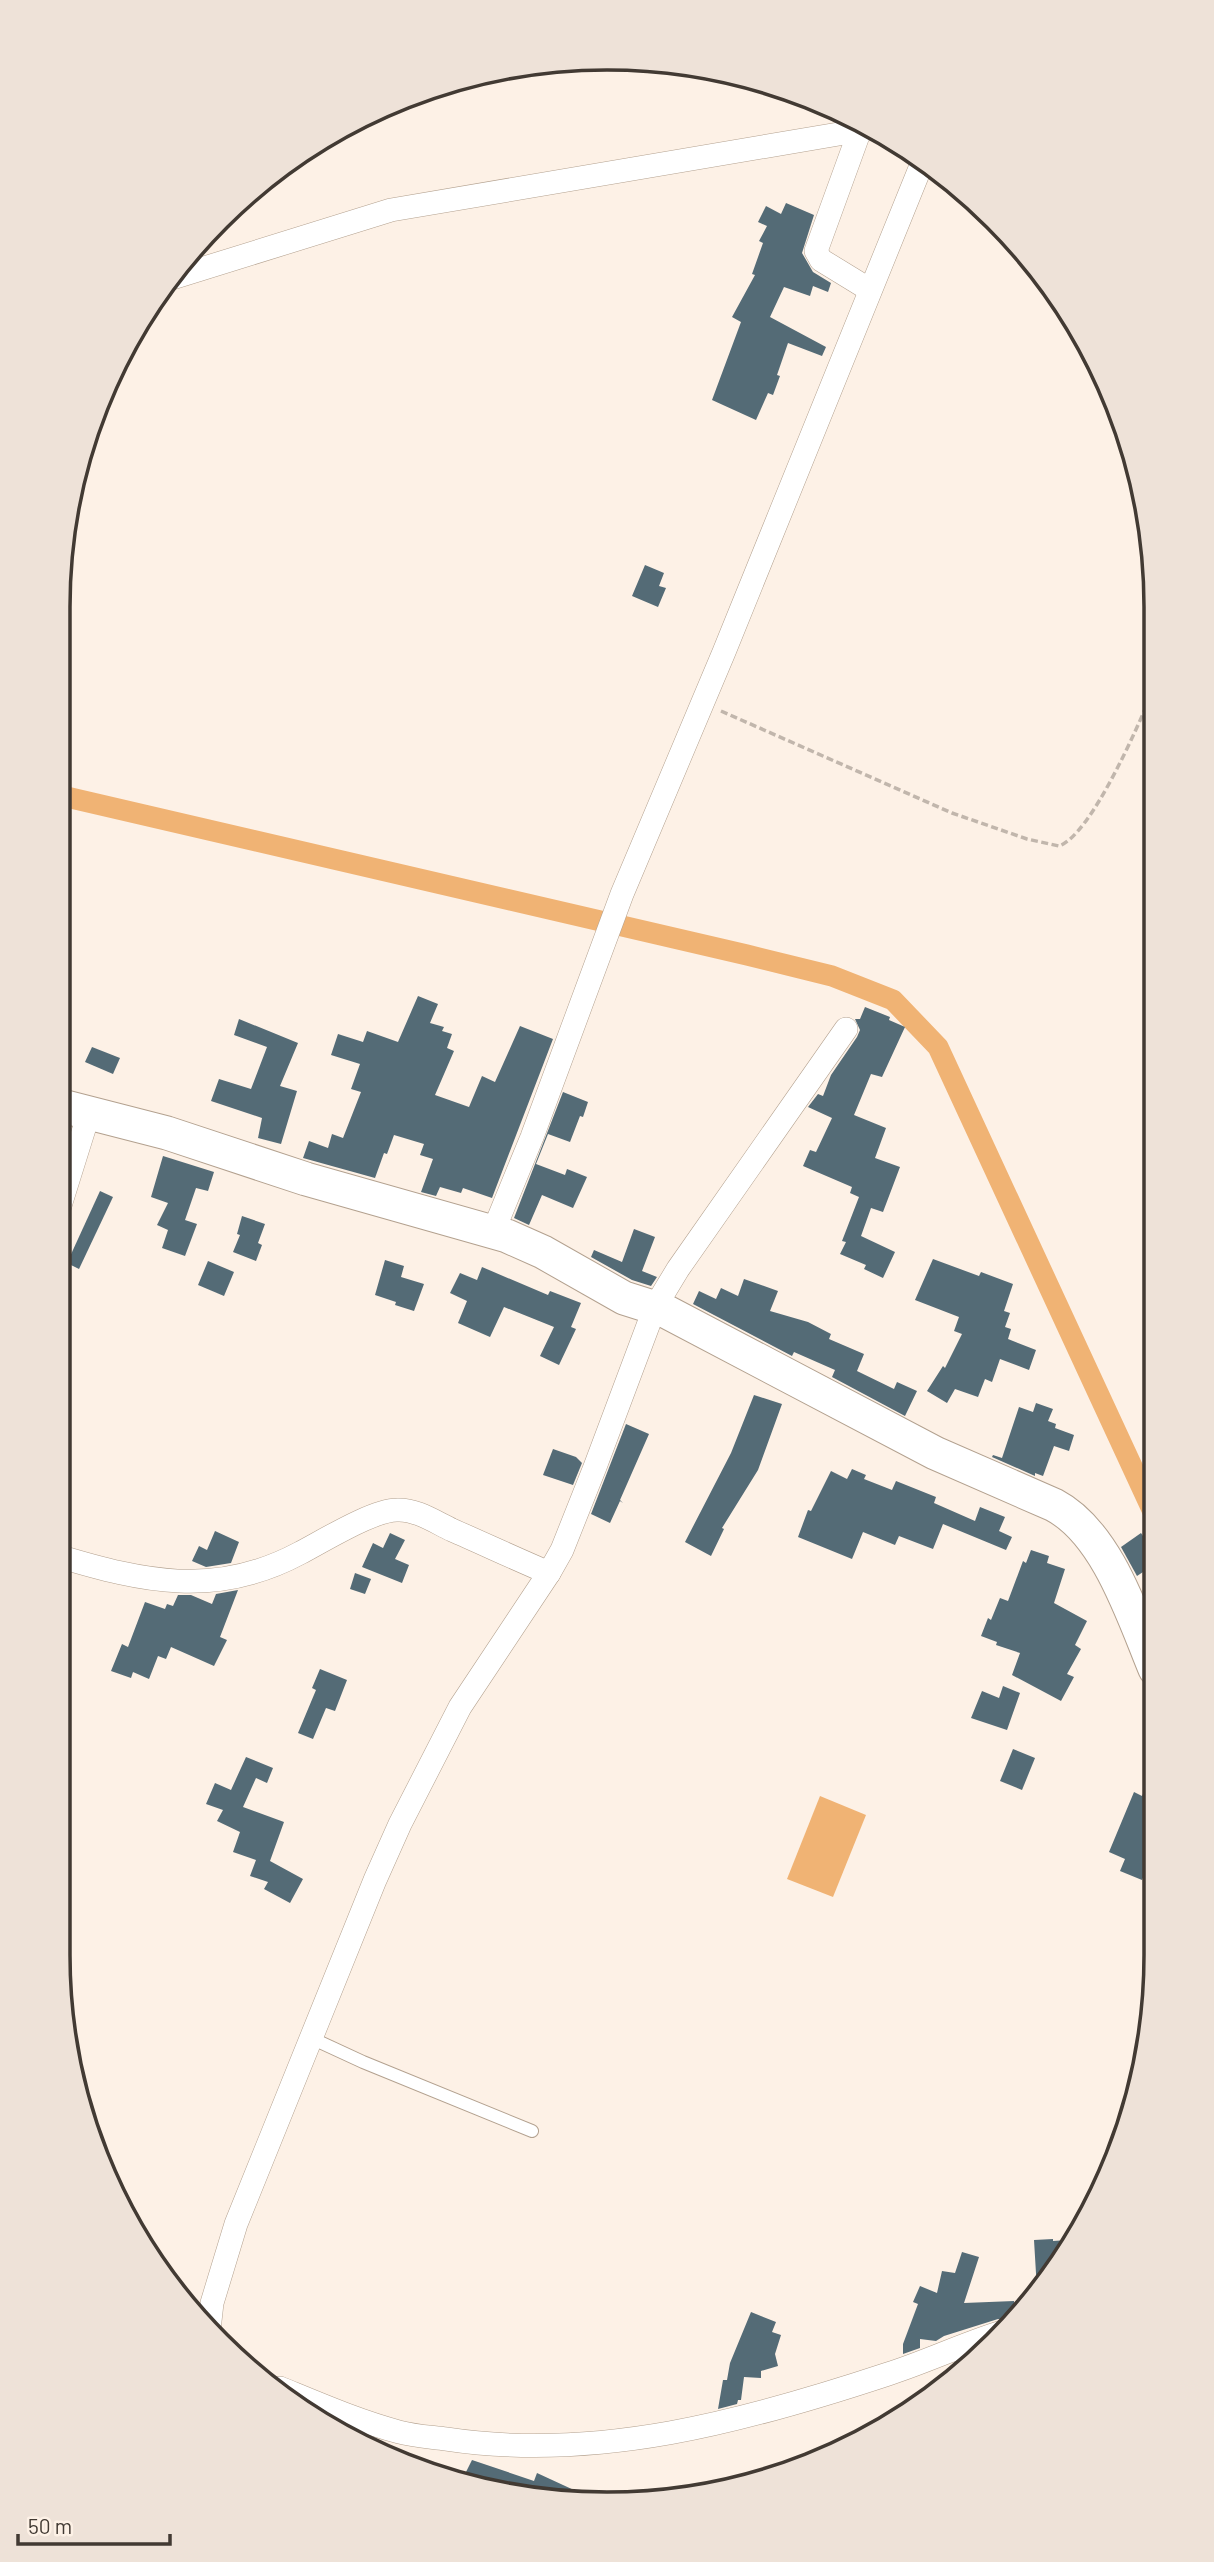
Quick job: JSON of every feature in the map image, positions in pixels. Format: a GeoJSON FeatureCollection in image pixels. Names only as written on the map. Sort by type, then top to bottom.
{"type":"FeatureCollection","features":[{"type":"Feature","properties":{"kind":"street"},"geometry":{"type":"LineString","coordinates":[[186,274],[391,210],[856,131]]}},
{"type":"Feature","properties":{"kind":"street"},"geometry":{"type":"LineString","coordinates":[[862,134],[816,251],[821,260],[870,290]]}},
{"type":"Feature","properties":{"kind":"street"},"geometry":{"type":"LineString","coordinates":[[493,1232],[532,1136],[622,894],[703,703],[919,171]]}},
{"type":"Feature","properties":{"kind":"street"},"geometry":{"type":"LineString","coordinates":[[210,2317],[236,2224],[375,1880],[447,1732],[472,1688],[549,1573],[566,1541],[655,1307],[678,1269],[846,1029]]}},
{"type":"Feature","properties":{"kind":"street"},"geometry":{"type":"LineString","coordinates":[[70,1130],[73,1109],[167,1133],[306,1180],[507,1236],[543,1252],[624,1298],[655,1307],[935,1453],[1062,1509],[1086,1531],[1111,1569],[1144,1644]]}},
{"type":"Feature","properties":{"kind":"street"},"geometry":{"type":"LineString","coordinates":[[70,1559],[163,1581],[210,1580],[277,1566],[340,1532],[396,1509],[420,1515],[549,1573]]}},
{"type":"Feature","properties":{"kind":"street"},"geometry":{"type":"LineString","coordinates":[[305,2398],[355,2419],[401,2433],[499,2446],[558,2447],[632,2439],[768,2412],[890,2374],[986,2336]]}},
{"type":"Feature","properties":{"kind":"lane"},"geometry":{"type":"LineString","coordinates":[[311,2038],[532,2131]]}},
{"type":"Feature","properties":{"kind":"path"},"geometry":{"type":"LineString","coordinates":[[703,703],[952,813],[1027,839],[1059,846],[1072,839],[1080,829],[1109,782],[1144,710]]}},
{"type":"Feature","properties":{"kind":"shaded area"},"geometry":{"type":"Polygon","coordinates":[[[820,1796],[866,1815],[833,1897],[787,1879],[820,1796]]]}},
{"type":"Feature","properties":{"kind":"building"},"geometry":{"type":"Polygon","coordinates":[[[786,203],[814,215],[802,253],[813,272],[831,283],[828,292],[813,286],[810,296],[784,287],[770,317],[826,347],[822,356],[788,343],[773,395],[768,393],[756,420],[712,400],[741,322],[732,317],[755,275],[752,274],[763,243],[759,241],[767,226],[758,222],[766,206],[781,214],[786,203]]]}},
{"type":"Feature","properties":{"kind":"building"},"geometry":{"type":"Polygon","coordinates":[[[645,565],[664,573],[659,586],[666,588],[658,607],[632,596],[645,565]]]}},
{"type":"Feature","properties":{"kind":"building"},"geometry":{"type":"Polygon","coordinates":[[[418,996],[438,1004],[430,1023],[444,1027],[442,1031],[452,1034],[447,1048],[454,1051],[435,1095],[469,1107],[482,1076],[495,1082],[520,1026],[553,1039],[492,1198],[463,1188],[461,1193],[440,1187],[436,1196],[421,1192],[433,1159],[420,1155],[424,1144],[394,1135],[375,1178],[303,1158],[309,1141],[328,1148],[332,1134],[343,1138],[361,1092],[351,1089],[360,1064],[331,1055],[338,1034],[363,1042],[367,1031],[398,1042],[418,996]]]}},
{"type":"Feature","properties":{"kind":"building"},"geometry":{"type":"Polygon","coordinates":[[[865,1007],[890,1017],[889,1020],[905,1027],[882,1077],[871,1074],[854,1115],[886,1128],[875,1158],[900,1167],[883,1212],[871,1208],[861,1236],[895,1252],[883,1278],[864,1269],[866,1265],[840,1254],[846,1242],[842,1241],[859,1197],[850,1193],[852,1187],[803,1166],[810,1150],[816,1152],[832,1118],[808,1107],[818,1094],[823,1096],[831,1075],[857,1037],[860,1030],[855,1019],[860,1019],[865,1007]]]}},
{"type":"Feature","properties":{"kind":"building"},"geometry":{"type":"Polygon","coordinates":[[[239,1019],[298,1043],[280,1086],[297,1091],[281,1144],[258,1138],[262,1118],[211,1101],[219,1079],[251,1089],[267,1047],[234,1035],[239,1019]]]}},
{"type":"Feature","properties":{"kind":"building"},"geometry":{"type":"Polygon","coordinates":[[[92,1047],[120,1058],[113,1074],[85,1062],[92,1047]]]}},
{"type":"Feature","properties":{"kind":"building"},"geometry":{"type":"Polygon","coordinates":[[[563,1092],[588,1102],[583,1117],[580,1116],[570,1142],[548,1134],[536,1164],[565,1175],[567,1169],[587,1177],[573,1208],[542,1195],[529,1225],[514,1218],[563,1092]]]}},
{"type":"Feature","properties":{"kind":"building"},"geometry":{"type":"Polygon","coordinates":[[[163,1156],[214,1172],[208,1191],[196,1188],[185,1220],[197,1224],[185,1256],[162,1248],[168,1230],[157,1225],[168,1203],[151,1197],[163,1156]]]}},
{"type":"Feature","properties":{"kind":"building"},"geometry":{"type":"Polygon","coordinates":[[[100,1191],[113,1197],[79,1269],[70,1264],[70,1256],[100,1191]]]}},
{"type":"Feature","properties":{"kind":"building"},"geometry":{"type":"Polygon","coordinates":[[[242,1216],[265,1224],[258,1243],[262,1245],[256,1261],[233,1252],[240,1235],[237,1234],[242,1216]]]}},
{"type":"Feature","properties":{"kind":"building"},"geometry":{"type":"Polygon","coordinates":[[[634,1229],[655,1237],[642,1271],[657,1277],[651,1286],[632,1280],[591,1257],[594,1250],[622,1262],[634,1229]]]}},
{"type":"Feature","properties":{"kind":"building"},"geometry":{"type":"Polygon","coordinates":[[[933,1259],[979,1276],[981,1272],[1013,1284],[1004,1311],[1010,1313],[1005,1327],[1011,1329],[1008,1339],[1036,1350],[1029,1370],[1000,1359],[992,1382],[985,1379],[978,1397],[955,1389],[947,1403],[927,1391],[943,1366],[945,1368],[962,1334],[954,1331],[959,1317],[915,1300],[933,1259]]]}},
{"type":"Feature","properties":{"kind":"building"},"geometry":{"type":"Polygon","coordinates":[[[385,1260],[404,1266],[401,1277],[424,1284],[414,1311],[375,1295],[385,1260]]]}},
{"type":"Feature","properties":{"kind":"building"},"geometry":{"type":"Polygon","coordinates":[[[208,1261],[234,1272],[224,1296],[198,1285],[208,1261]]]}},
{"type":"Feature","properties":{"kind":"building"},"geometry":{"type":"Polygon","coordinates":[[[482,1267],[548,1295],[550,1291],[581,1303],[571,1327],[576,1329],[559,1365],[540,1356],[554,1327],[504,1307],[490,1337],[458,1323],[467,1301],[450,1293],[460,1273],[477,1280],[482,1267]]]}},
{"type":"Feature","properties":{"kind":"building"},"geometry":{"type":"Polygon","coordinates":[[[744,1279],[778,1291],[770,1311],[808,1322],[831,1334],[829,1339],[864,1354],[857,1371],[894,1389],[897,1382],[917,1391],[905,1416],[832,1377],[835,1370],[794,1352],[792,1356],[693,1304],[699,1291],[716,1299],[721,1288],[738,1296],[744,1279]]]}},
{"type":"Feature","properties":{"kind":"building"},"geometry":{"type":"Polygon","coordinates":[[[754,1395],[782,1404],[758,1470],[722,1528],[724,1529],[711,1556],[685,1542],[731,1453],[754,1395]]]}},
{"type":"Feature","properties":{"kind":"building"},"geometry":{"type":"Polygon","coordinates":[[[1036,1403],[1053,1409],[1048,1421],[1056,1424],[1055,1428],[1074,1435],[1069,1451],[1054,1446],[1043,1476],[1035,1473],[1035,1476],[992,1457],[1002,1458],[1019,1407],[1033,1412],[1036,1403]]]}},
{"type":"Feature","properties":{"kind":"building"},"geometry":{"type":"Polygon","coordinates":[[[626,1424],[649,1434],[620,1500],[623,1503],[620,1501],[610,1523],[591,1514],[626,1424]]]}},
{"type":"Feature","properties":{"kind":"building"},"geometry":{"type":"Polygon","coordinates":[[[553,1449],[576,1457],[582,1463],[573,1485],[543,1475],[553,1449]]]}},
{"type":"Feature","properties":{"kind":"building"},"geometry":{"type":"Polygon","coordinates":[[[852,1469],[866,1475],[864,1479],[892,1490],[896,1481],[936,1497],[934,1503],[975,1521],[980,1507],[1005,1517],[999,1531],[1012,1537],[1006,1550],[943,1524],[933,1549],[899,1536],[895,1545],[863,1532],[852,1559],[798,1537],[808,1510],[811,1511],[831,1471],[847,1479],[852,1469]]]}},
{"type":"Feature","properties":{"kind":"building"},"geometry":{"type":"Polygon","coordinates":[[[215,1531],[239,1542],[231,1563],[206,1567],[192,1561],[199,1546],[207,1550],[215,1531]]]}},
{"type":"Feature","properties":{"kind":"building"},"geometry":{"type":"Polygon","coordinates":[[[390,1533],[405,1540],[395,1559],[409,1565],[402,1583],[362,1567],[373,1543],[383,1548],[390,1533]]]}},
{"type":"Feature","properties":{"kind":"building"},"geometry":{"type":"Polygon","coordinates":[[[1141,1533],[1144,1538],[1144,1571],[1137,1576],[1121,1547],[1141,1533]]]}},
{"type":"Feature","properties":{"kind":"building"},"geometry":{"type":"Polygon","coordinates":[[[1031,1550],[1049,1556],[1047,1563],[1065,1569],[1054,1603],[1087,1621],[1075,1645],[1081,1649],[1067,1674],[1074,1677],[1061,1701],[1012,1675],[1020,1653],[996,1645],[997,1642],[981,1636],[1000,1598],[1008,1601],[1023,1561],[1026,1563],[1031,1550]]]}},
{"type":"Feature","properties":{"kind":"building"},"geometry":{"type":"Polygon","coordinates":[[[355,1573],[371,1579],[365,1594],[350,1589],[355,1573]]]}},
{"type":"Feature","properties":{"kind":"building"},"geometry":{"type":"Polygon","coordinates":[[[238,1590],[220,1637],[227,1640],[214,1666],[171,1647],[166,1659],[158,1656],[149,1679],[133,1672],[131,1678],[111,1671],[122,1644],[128,1647],[145,1602],[165,1609],[167,1604],[173,1606],[178,1595],[191,1595],[212,1604],[216,1594],[238,1590]]]}},
{"type":"Feature","properties":{"kind":"building"},"geometry":{"type":"Polygon","coordinates":[[[320,1669],[347,1680],[335,1711],[326,1708],[313,1739],[298,1733],[316,1690],[312,1688],[320,1669]]]}},
{"type":"Feature","properties":{"kind":"building"},"geometry":{"type":"Polygon","coordinates":[[[1003,1686],[1020,1693],[1007,1730],[971,1718],[982,1691],[999,1698],[1003,1686]]]}},
{"type":"Feature","properties":{"kind":"building"},"geometry":{"type":"Polygon","coordinates":[[[1013,1749],[1035,1758],[1022,1790],[1000,1781],[1013,1749]]]}},
{"type":"Feature","properties":{"kind":"building"},"geometry":{"type":"Polygon","coordinates":[[[246,1757],[273,1768],[267,1783],[256,1778],[243,1807],[284,1822],[270,1861],[303,1879],[290,1903],[264,1889],[268,1882],[250,1876],[256,1860],[233,1852],[240,1832],[217,1821],[223,1810],[206,1804],[215,1783],[231,1790],[246,1757]]]}},
{"type":"Feature","properties":{"kind":"building"},"geometry":{"type":"Polygon","coordinates":[[[1134,1792],[1142,1796],[1144,1792],[1142,1880],[1120,1871],[1125,1859],[1109,1852],[1134,1792]]]}},
{"type":"Feature","properties":{"kind":"building"},"geometry":{"type":"Polygon","coordinates":[[[1034,2240],[1061,2240],[1036,2277],[1034,2240]]]}},
{"type":"Feature","properties":{"kind":"building"},"geometry":{"type":"Polygon","coordinates":[[[962,2252],[979,2257],[964,2303],[1014,2301],[1014,2305],[1002,2319],[944,2336],[936,2341],[920,2339],[920,2348],[903,2354],[903,2344],[918,2304],[913,2302],[920,2286],[937,2293],[942,2271],[955,2273],[962,2252]]]}},
{"type":"Feature","properties":{"kind":"building"},"geometry":{"type":"Polygon","coordinates":[[[751,2312],[776,2322],[772,2332],[781,2335],[775,2354],[778,2366],[761,2371],[761,2378],[744,2377],[741,2400],[738,2400],[737,2404],[718,2409],[723,2380],[727,2380],[730,2363],[751,2312]]]}},
{"type":"Feature","properties":{"kind":"building"},"geometry":{"type":"Polygon","coordinates":[[[472,2460],[534,2481],[537,2473],[576,2491],[502,2482],[465,2473],[472,2460]]]}},
{"type":"Feature","properties":{"kind":"waterway"},"geometry":{"type":"LineString","coordinates":[[70,798],[747,955],[832,976],[893,1000],[938,1047],[1144,1492]]}}]}
